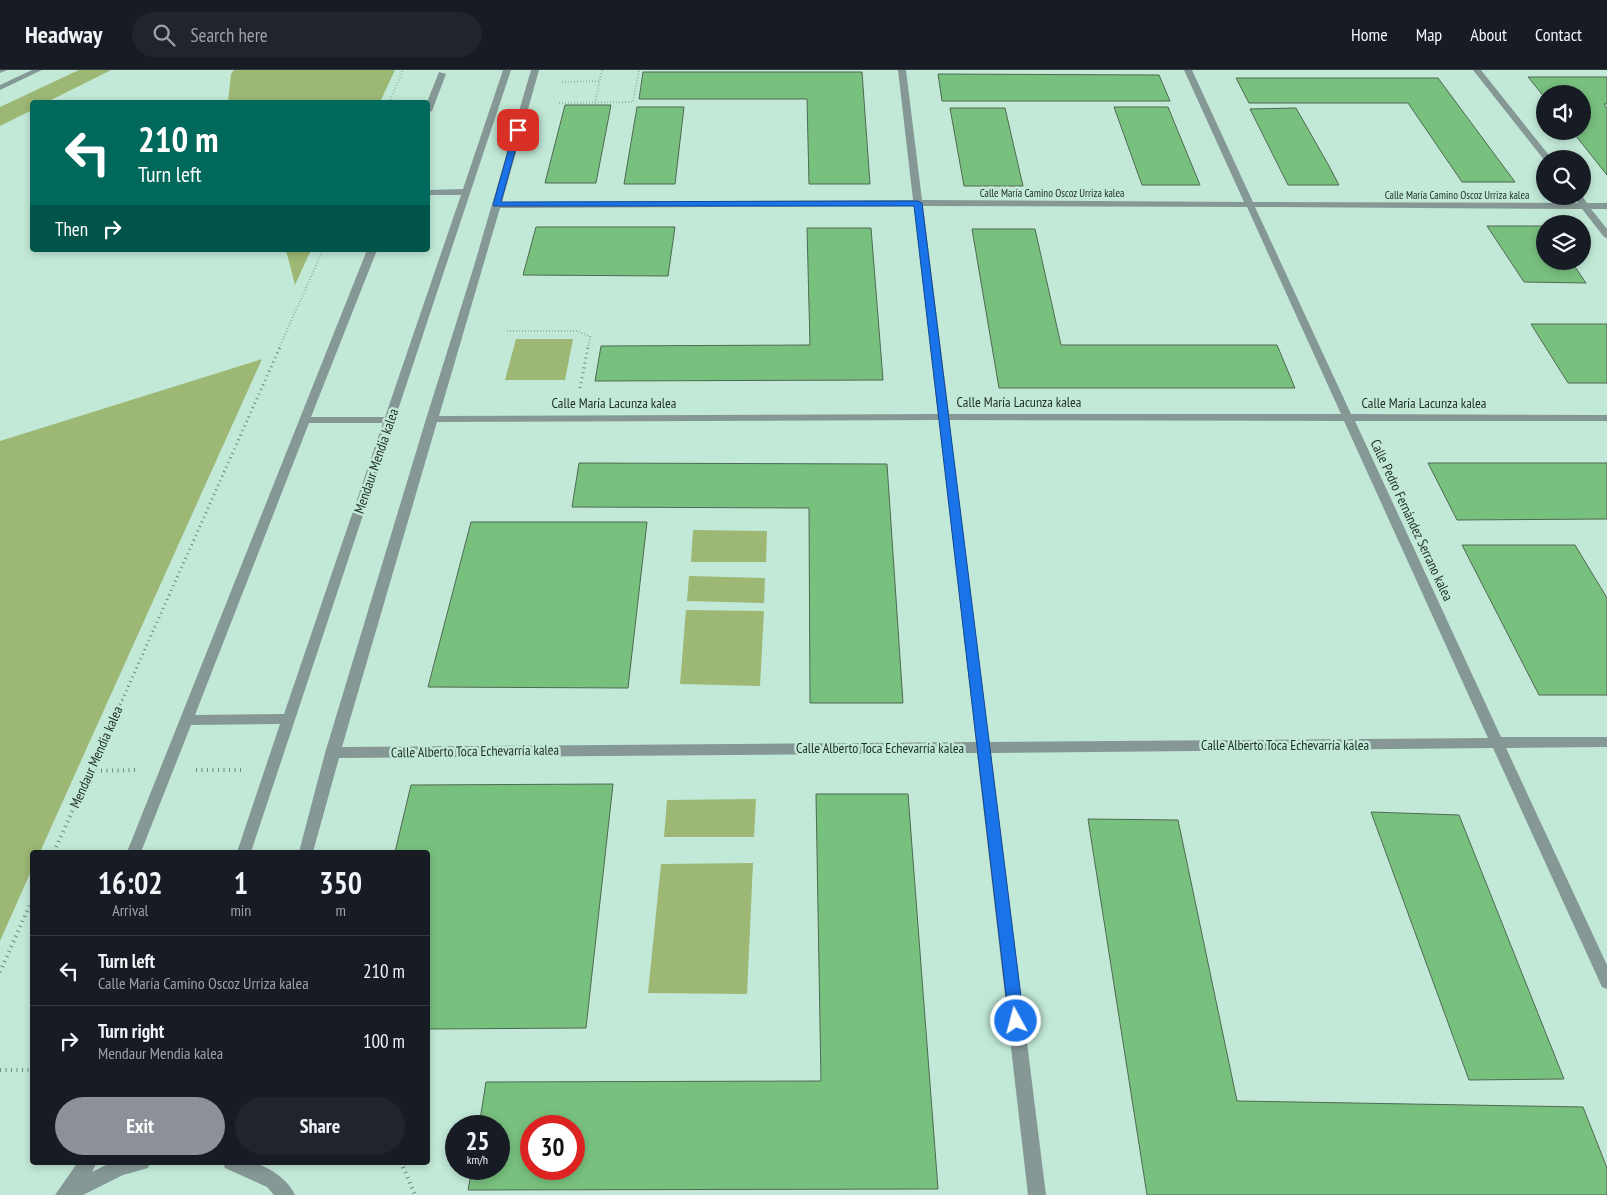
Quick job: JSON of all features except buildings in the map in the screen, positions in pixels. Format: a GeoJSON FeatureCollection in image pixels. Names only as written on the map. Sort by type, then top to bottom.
{"type":"FeatureCollection","features":[{"type":"Feature","properties":{"kind":"street"},"geometry":{"type":"LineString","coordinates":[[0,88],[38,70]]}},
{"type":"Feature","properties":{"kind":"street","name":"Mendaur Mendia kalea"},"geometry":{"type":"LineString","coordinates":[[245,850],[507,70]]}},
{"type":"Feature","properties":{"kind":"street"},"geometry":{"type":"LineString","coordinates":[[307,850],[332,753],[497,205],[535,70]]}},
{"type":"Feature","properties":{"kind":"street"},"geometry":{"type":"LineString","coordinates":[[902,70],[942,417],[984,747],[1037,1195]]}},
{"type":"Feature","properties":{"kind":"street","name":"Calle Pedro Fernández Serrano kalea"},"geometry":{"type":"LineString","coordinates":[[1188,70],[1496,744],[1607,982]]}},
{"type":"Feature","properties":{"kind":"street"},"geometry":{"type":"LineString","coordinates":[[1477,70],[1541,150]]}},
{"type":"Feature","properties":{"kind":"street"},"geometry":{"type":"LineString","coordinates":[[430,107],[442,74]]}},
{"type":"Feature","properties":{"kind":"street"},"geometry":{"type":"LineString","coordinates":[[430,192],[466,192]]}},
{"type":"Feature","properties":{"kind":"street","name":"Calle María Camino Oscoz Urriza kalea"},"geometry":{"type":"LineString","coordinates":[[497,205],[918,203],[1250,206],[1607,206]]}},
{"type":"Feature","properties":{"kind":"street"},"geometry":{"type":"LineString","coordinates":[[1585,206],[1607,235]]}},
{"type":"Feature","properties":{"kind":"street"},"geometry":{"type":"LineString","coordinates":[[135,850],[371,252]]}},
{"type":"Feature","properties":{"kind":"street","name":"Calle María Lacunza kalea"},"geometry":{"type":"LineString","coordinates":[[431,419],[942,417],[1607,418]]}},
{"type":"Feature","properties":{"kind":"street"},"geometry":{"type":"LineString","coordinates":[[304,420],[390,420]]}},
{"type":"Feature","properties":{"kind":"street"},"geometry":{"type":"LineString","coordinates":[[186,720],[289,719]]}},
{"type":"Feature","properties":{"kind":"street","name":"Calle Alberto Toca Echevarría kalea"},"geometry":{"type":"LineString","coordinates":[[332,753],[1607,742]]}},
{"type":"Feature","properties":{"kind":"street"},"geometry":{"type":"LineString","coordinates":[[66,1194],[87,1165]]}},
{"type":"Feature","properties":{"kind":"street"},"geometry":{"type":"LineString","coordinates":[[66,1194],[121,1167],[129,1165]]}},
{"type":"Feature","properties":{"kind":"street"},"geometry":{"type":"LineString","coordinates":[[238,1165],[273,1181],[286,1195]]}},
{"type":"Feature","properties":{"kind":"path"},"geometry":{"type":"LineString","coordinates":[[390,100],[403,70]]}},
{"type":"Feature","properties":{"kind":"path"},"geometry":{"type":"LineString","coordinates":[[595,102],[602,70]]}},
{"type":"Feature","properties":{"kind":"path"},"geometry":{"type":"LineString","coordinates":[[559,103],[634,102],[639,70]]}},
{"type":"Feature","properties":{"kind":"path"},"geometry":{"type":"LineString","coordinates":[[562,82],[600,81]]}},
{"type":"Feature","properties":{"kind":"path","name":"Mendaur Mendia kalea"},"geometry":{"type":"LineString","coordinates":[[55,850],[322,252]]}},
{"type":"Feature","properties":{"kind":"path"},"geometry":{"type":"LineString","coordinates":[[507,331],[578,331],[590,337],[580,388]]}},
{"type":"Feature","properties":{"kind":"path"},"geometry":{"type":"LineString","coordinates":[[0,972],[30,904]]}},
{"type":"Feature","properties":{"kind":"path"},"geometry":{"type":"LineString","coordinates":[[0,1070],[30,1070]]}},
{"type":"Feature","properties":{"kind":"path"},"geometry":{"type":"LineString","coordinates":[[402,1165],[415,1195]]}},
{"type":"Feature","properties":{"kind":"green space"},"geometry":{"type":"Polygon","coordinates":[[[79,70],[111,70],[51,100],[30,100],[30,111],[0,126],[0,107],[79,70]]]}},
{"type":"Feature","properties":{"kind":"green space"},"geometry":{"type":"Polygon","coordinates":[[[234,70],[395,70],[381,100],[228,100],[231,74],[234,70]]]}},
{"type":"Feature","properties":{"kind":"green space"},"geometry":{"type":"Polygon","coordinates":[[[287,252],[310,252],[295,285],[287,252]]]}},
{"type":"Feature","properties":{"kind":"green space"},"geometry":{"type":"Polygon","coordinates":[[[516,339],[573,339],[565,380],[505,380],[516,339]]]}},
{"type":"Feature","properties":{"kind":"green space"},"geometry":{"type":"Polygon","coordinates":[[[262,359],[41,850],[30,850],[30,874],[0,941],[0,441],[262,359]]]}},
{"type":"Feature","properties":{"kind":"green space"},"geometry":{"type":"Polygon","coordinates":[[[693,530],[767,531],[766,562],[691,562],[693,530]]]}},
{"type":"Feature","properties":{"kind":"green space"},"geometry":{"type":"Polygon","coordinates":[[[689,576],[765,578],[764,603],[687,601],[689,576]]]}},
{"type":"Feature","properties":{"kind":"green space"},"geometry":{"type":"Polygon","coordinates":[[[686,610],[764,611],[760,686],[680,684],[686,610]]]}},
{"type":"Feature","properties":{"kind":"green space"},"geometry":{"type":"Polygon","coordinates":[[[756,799],[754,837],[664,837],[667,800],[756,799]]]}},
{"type":"Feature","properties":{"kind":"green space"},"geometry":{"type":"Polygon","coordinates":[[[753,863],[747,994],[648,993],[661,864],[753,863]]]}},
{"type":"Feature","properties":{"kind":"route"},"geometry":{"type":"LineString","coordinates":[[518,130],[497,205],[918,203],[942,417],[984,747],[1016,1021]]}}]}
